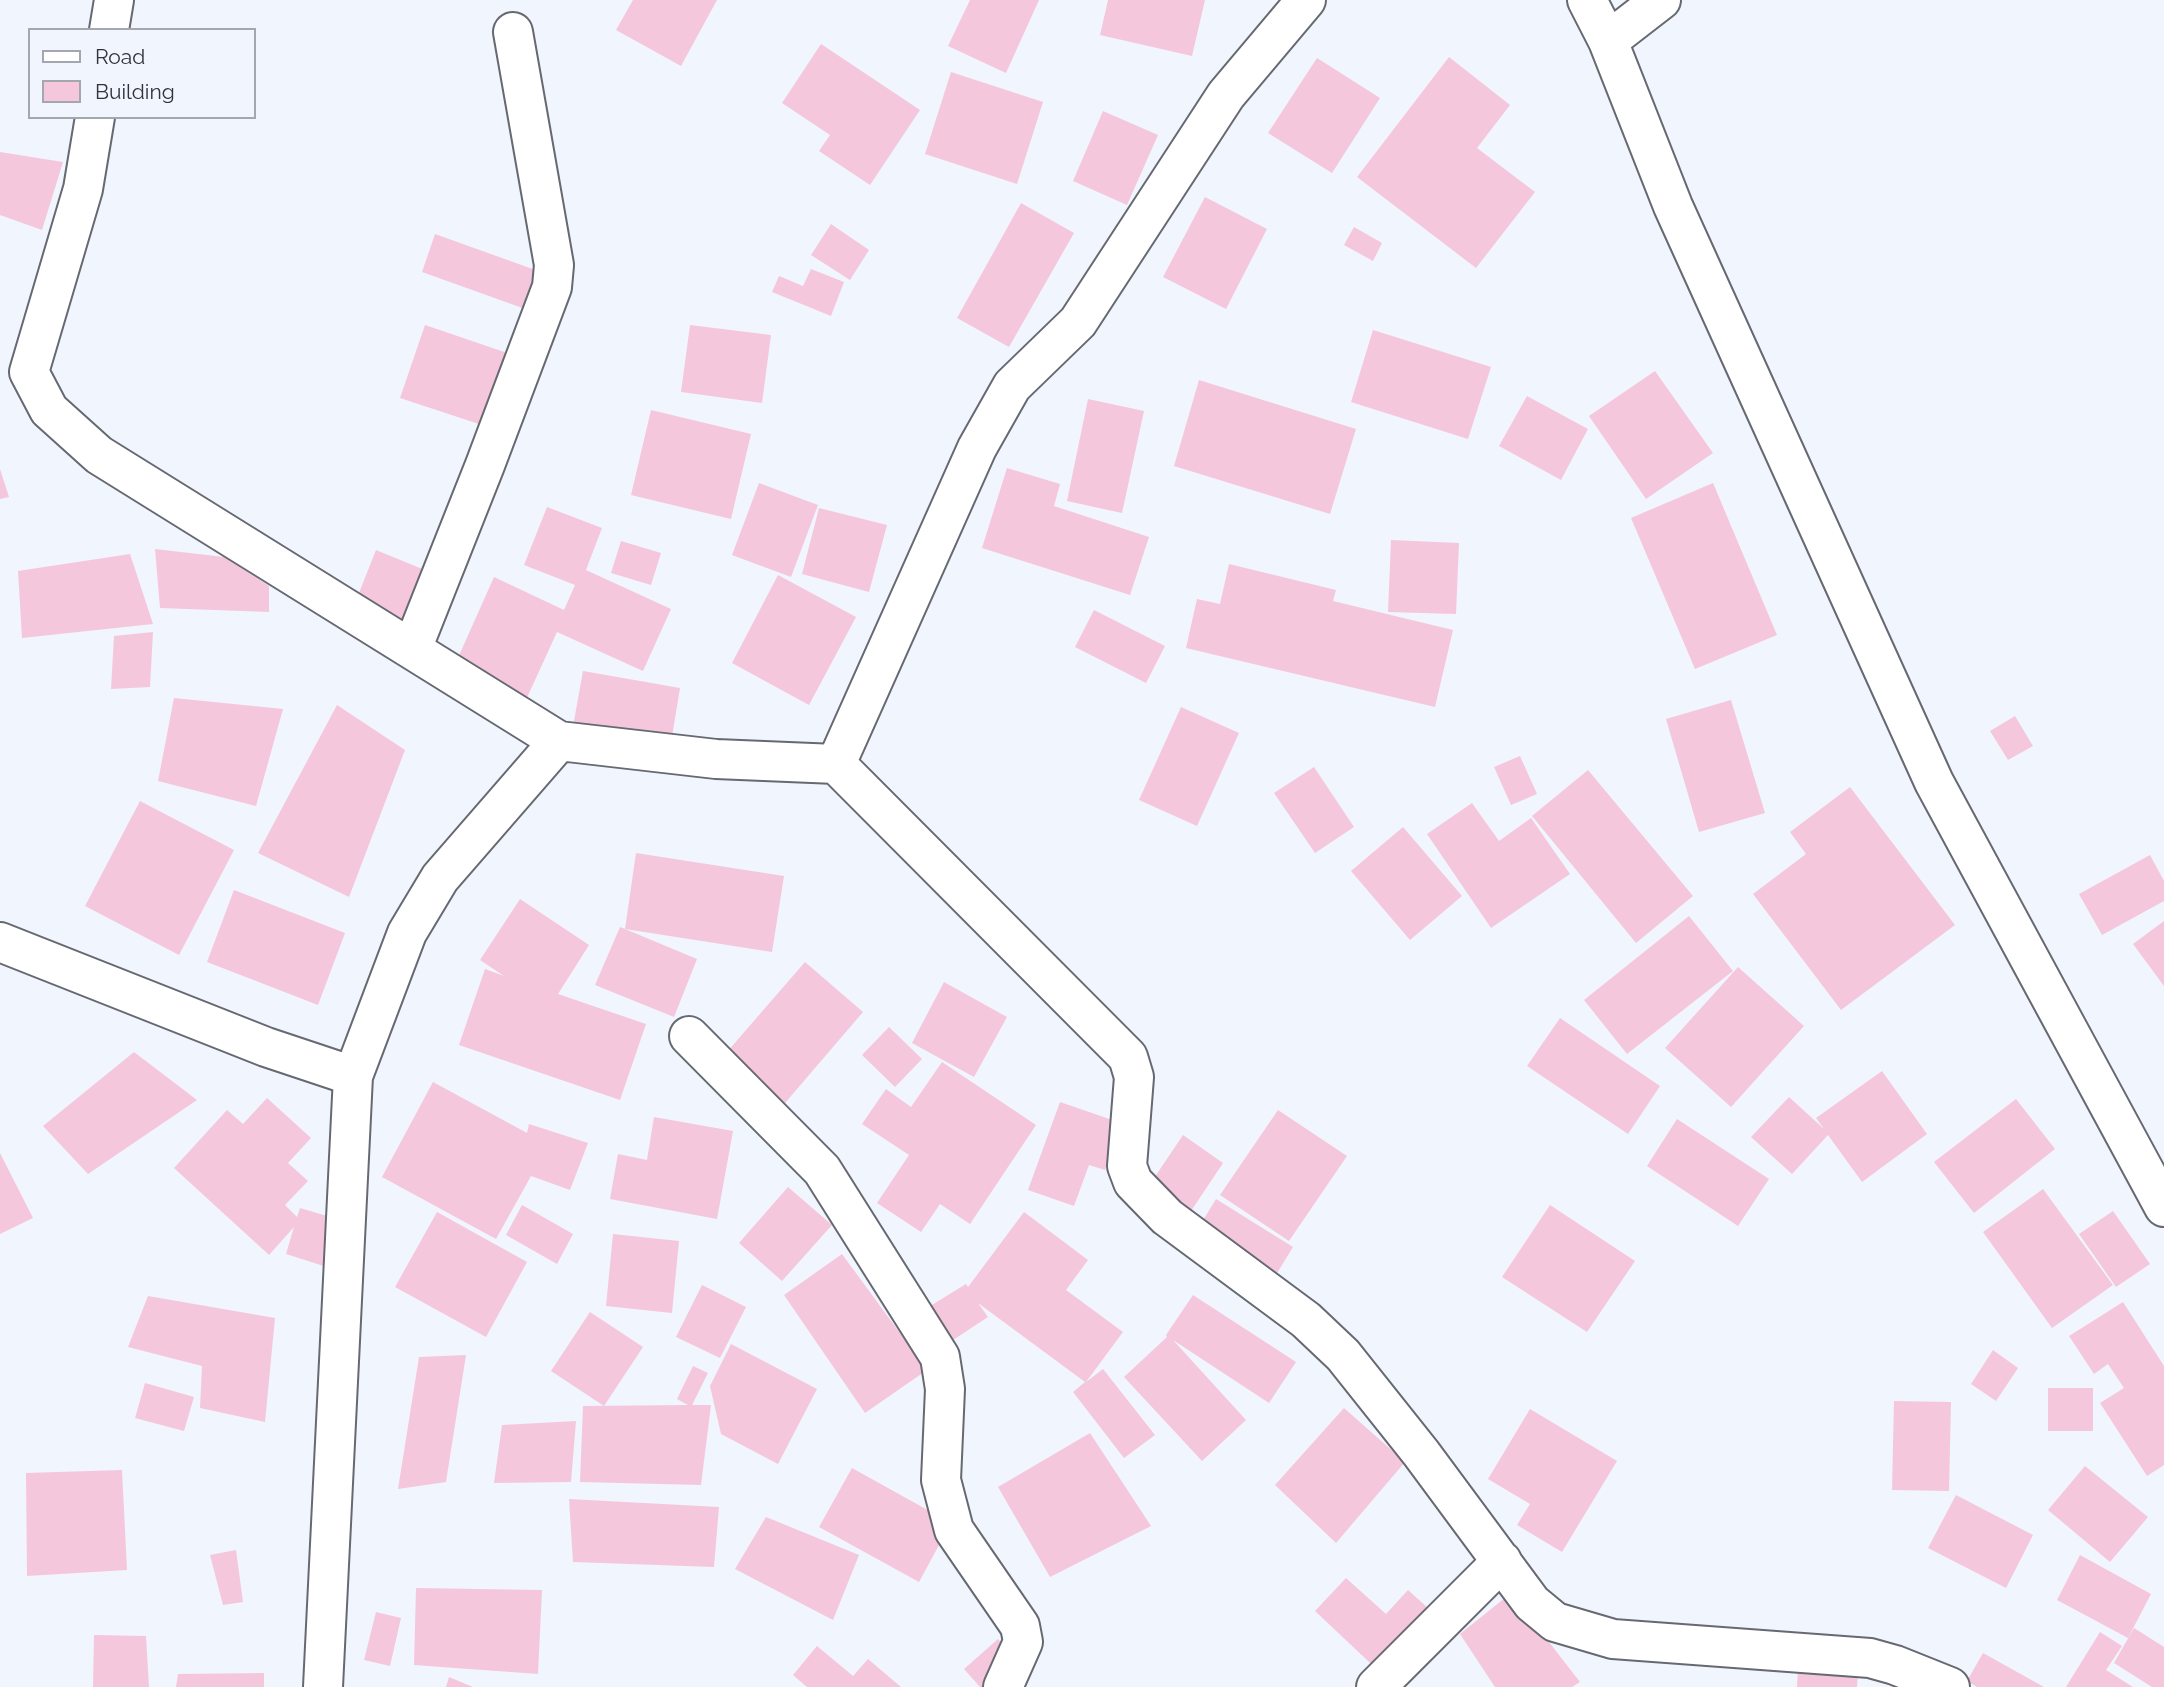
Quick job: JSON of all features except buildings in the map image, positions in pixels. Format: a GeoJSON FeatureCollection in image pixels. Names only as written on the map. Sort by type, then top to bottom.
{"type":"FeatureCollection","features":[{"type":"Feature","properties":{"kind":"street"},"geometry":{"type":"LineString","coordinates":[[109,28],[114,0]]}},
{"type":"Feature","properties":{"kind":"street"},"geometry":{"type":"LineString","coordinates":[[836,764],[977,448],[1012,386],[1078,322],[1226,95],[1306,0]]}},
{"type":"Feature","properties":{"kind":"street"},"geometry":{"type":"LineString","coordinates":[[1587,0],[1608,41],[1673,206],[1934,782],[2164,1207]]}},
{"type":"Feature","properties":{"kind":"street"},"geometry":{"type":"LineString","coordinates":[[1608,41],[1661,0]]}},
{"type":"Feature","properties":{"kind":"street"},"geometry":{"type":"LineString","coordinates":[[412,649],[552,287],[554,265],[513,32]]}},
{"type":"Feature","properties":{"kind":"street"},"geometry":{"type":"LineString","coordinates":[[94,119],[83,189],[14,376],[99,455],[559,741],[716,759],[836,764],[1128,1057],[1134,1077],[1127,1166],[1133,1182],[1167,1217],[1306,1320],[1343,1355],[1421,1453],[1532,1603],[1555,1622],[1613,1639],[1870,1658],[1951,1687]]}},
{"type":"Feature","properties":{"kind":"street"},"geometry":{"type":"LineString","coordinates":[[323,1687],[353,1076],[407,933],[440,878],[559,741]]}},
{"type":"Feature","properties":{"kind":"street"},"geometry":{"type":"LineString","coordinates":[[0,942],[265,1047],[353,1076]]}},
{"type":"Feature","properties":{"kind":"street"},"geometry":{"type":"LineString","coordinates":[[689,1036],[822,1170],[940,1357],[945,1389],[942,1480],[954,1530],[1020,1626],[1023,1642],[1003,1687]]}},
{"type":"Feature","properties":{"kind":"street"},"geometry":{"type":"LineString","coordinates":[[1376,1687],[1502,1562]]}}]}
